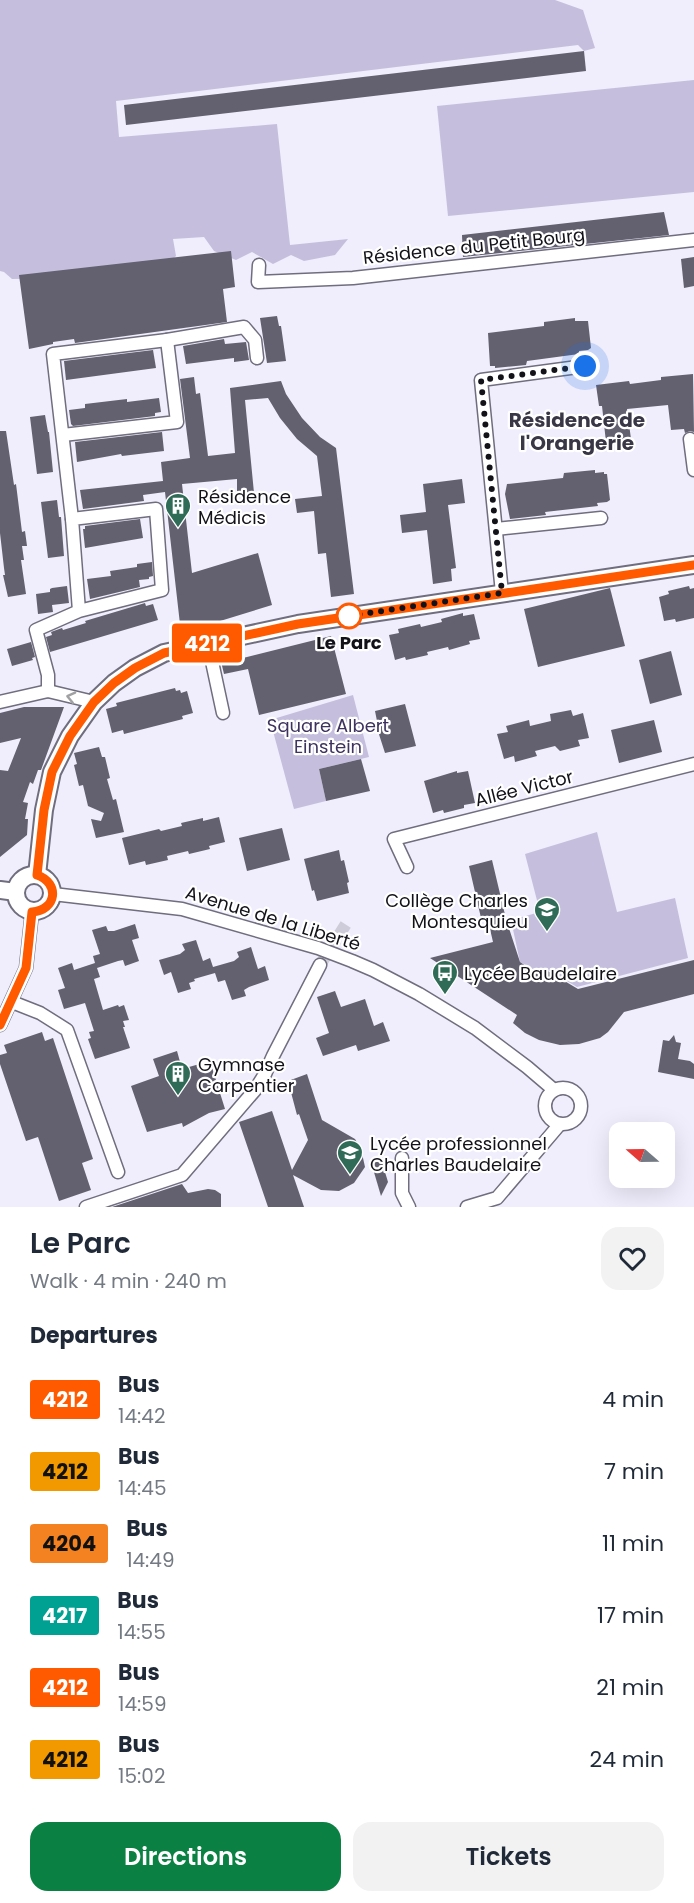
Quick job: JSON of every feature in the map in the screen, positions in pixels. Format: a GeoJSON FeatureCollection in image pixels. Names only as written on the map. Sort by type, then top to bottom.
{"type":"FeatureCollection","features":[{"type":"Feature","properties":{"kind":"street","name":"Résidence du Petit Bourg"},"geometry":{"type":"LineString","coordinates":[[259,265],[258,282],[353,278],[694,240]]}},
{"type":"Feature","properties":{"kind":"street"},"geometry":{"type":"LineString","coordinates":[[79,611],[72,519],[52,354],[167,340],[244,327],[255,340],[257,358]]}},
{"type":"Feature","properties":{"kind":"street"},"geometry":{"type":"LineString","coordinates":[[63,435],[177,422],[167,340]]}},
{"type":"Feature","properties":{"kind":"street"},"geometry":{"type":"LineString","coordinates":[[502,593],[481,380],[585,366]]}},
{"type":"Feature","properties":{"kind":"street"},"geometry":{"type":"LineString","coordinates":[[690,440],[694,470]]}},
{"type":"Feature","properties":{"kind":"street"},"geometry":{"type":"LineString","coordinates":[[48,691],[48,675],[36,630],[79,611],[162,590],[156,509],[72,519]]}},
{"type":"Feature","properties":{"kind":"street"},"geometry":{"type":"LineString","coordinates":[[496,529],[601,518]]}},
{"type":"Feature","properties":{"kind":"street"},"geometry":{"type":"LineString","coordinates":[[37,875],[44,810],[52,772],[70,736],[94,702],[114,683],[135,668],[164,653],[298,624],[694,565]]}},
{"type":"Feature","properties":{"kind":"street"},"geometry":{"type":"LineString","coordinates":[[208,643],[223,713]]}},
{"type":"Feature","properties":{"kind":"street"},"geometry":{"type":"LineString","coordinates":[[0,702],[48,691],[94,702]]}},
{"type":"Feature","properties":{"kind":"street","name":"Allée Victor"},"geometry":{"type":"LineString","coordinates":[[407,867],[394,839],[694,764]]}},
{"type":"Feature","properties":{"kind":"street"},"geometry":{"type":"LineString","coordinates":[[37,875],[49,882],[53,894],[44,909],[32,912],[24,909],[8,891],[24,877],[37,875]]}},
{"type":"Feature","properties":{"kind":"street","name":"Avenue de la Liberté"},"geometry":{"type":"LineString","coordinates":[[53,894],[182,909],[318,948],[373,970],[419,994],[475,1028],[554,1090],[561,1087],[575,1091],[582,1103],[581,1110],[573,1121],[560,1124],[497,1198],[467,1207]]}},
{"type":"Feature","properties":{"kind":"street"},"geometry":{"type":"LineString","coordinates":[[0,1025],[26,968],[32,912]]}},
{"type":"Feature","properties":{"kind":"street"},"geometry":{"type":"LineString","coordinates":[[86,1207],[182,1175],[260,1082],[320,965]]}},
{"type":"Feature","properties":{"kind":"street"},"geometry":{"type":"LineString","coordinates":[[12,1002],[40,1013],[67,1030],[118,1172]]}},
{"type":"Feature","properties":{"kind":"street"},"geometry":{"type":"LineString","coordinates":[[554,1090],[548,1095],[545,1109],[548,1116],[560,1124]]}},
{"type":"Feature","properties":{"kind":"street"},"geometry":{"type":"LineString","coordinates":[[402,1158],[402,1193],[410,1207]]}},
{"type":"Feature","properties":{"kind":"green space"},"geometry":{"type":"Polygon","coordinates":[[[0,0],[555,0],[583,10],[595,48],[584,51],[578,45],[116,101],[119,137],[277,124],[290,245],[348,239],[335,255],[304,261],[291,255],[273,264],[252,252],[236,260],[214,251],[204,237],[173,239],[176,256],[161,271],[71,278],[12,279],[0,271],[0,0]]]}},
{"type":"Feature","properties":{"kind":"green space"},"geometry":{"type":"Polygon","coordinates":[[[694,80],[694,192],[448,216],[437,106],[694,80]]]}},
{"type":"Feature","properties":{"kind":"green space","name":"Square Albert Einstein"},"geometry":{"type":"Polygon","coordinates":[[[353,695],[369,757],[319,769],[326,801],[294,809],[270,720],[353,695]]]}},
{"type":"Feature","properties":{"kind":"green space"},"geometry":{"type":"Polygon","coordinates":[[[597,832],[617,912],[675,898],[688,958],[577,987],[550,971],[542,974],[520,962],[511,920],[540,912],[525,854],[597,832]]]}},
{"type":"Feature","properties":{"kind":"building"},"geometry":{"type":"Polygon","coordinates":[[[584,51],[586,71],[126,125],[124,105],[584,51]]]}},
{"type":"Feature","properties":{"kind":"building"},"geometry":{"type":"Polygon","coordinates":[[[664,212],[669,235],[463,257],[462,235],[664,212]]]}},
{"type":"Feature","properties":{"kind":"building"},"geometry":{"type":"Polygon","coordinates":[[[231,251],[235,287],[223,289],[227,322],[75,343],[74,339],[29,349],[19,275],[231,251]]]}},
{"type":"Feature","properties":{"kind":"building"},"geometry":{"type":"Polygon","coordinates":[[[694,257],[694,286],[684,288],[681,259],[694,257]]]}},
{"type":"Feature","properties":{"kind":"building"},"geometry":{"type":"Polygon","coordinates":[[[277,316],[279,326],[281,326],[286,361],[267,363],[260,318],[277,316]]]}},
{"type":"Feature","properties":{"kind":"building"},"geometry":{"type":"Polygon","coordinates":[[[575,318],[575,321],[588,321],[591,348],[588,350],[579,351],[579,354],[527,361],[526,365],[495,368],[495,366],[490,366],[488,333],[544,326],[544,322],[575,318]]]}},
{"type":"Feature","properties":{"kind":"building"},"geometry":{"type":"Polygon","coordinates":[[[224,339],[225,344],[246,342],[249,360],[234,362],[234,358],[186,364],[183,346],[224,339]]]}},
{"type":"Feature","properties":{"kind":"building"},"geometry":{"type":"Polygon","coordinates":[[[153,350],[156,368],[66,380],[64,361],[153,350]]]}},
{"type":"Feature","properties":{"kind":"building"},"geometry":{"type":"Polygon","coordinates":[[[693,374],[694,432],[685,433],[684,429],[671,430],[668,405],[627,409],[631,439],[606,442],[602,406],[599,406],[596,385],[629,381],[630,384],[661,380],[661,377],[693,374]]]}},
{"type":"Feature","properties":{"kind":"building"},"geometry":{"type":"Polygon","coordinates":[[[194,377],[196,394],[200,393],[208,456],[235,453],[230,388],[281,381],[286,394],[302,418],[320,437],[336,448],[354,594],[331,597],[326,553],[318,554],[314,511],[297,513],[295,499],[322,496],[317,456],[297,439],[268,398],[245,400],[254,493],[237,495],[237,479],[182,484],[192,573],[258,553],[272,605],[181,633],[165,492],[143,495],[144,501],[83,509],[80,490],[163,481],[161,462],[190,458],[180,379],[194,377]]]}},
{"type":"Feature","properties":{"kind":"building"},"geometry":{"type":"Polygon","coordinates":[[[159,398],[161,412],[155,413],[155,416],[73,426],[71,424],[69,410],[85,408],[85,404],[159,398]]]}},
{"type":"Feature","properties":{"kind":"building"},"geometry":{"type":"Polygon","coordinates":[[[45,415],[53,472],[37,474],[30,417],[45,415]]]}},
{"type":"Feature","properties":{"kind":"building"},"geometry":{"type":"Polygon","coordinates":[[[0,431],[6,431],[22,532],[25,531],[27,546],[22,546],[24,560],[21,560],[26,594],[8,597],[3,575],[5,575],[0,533],[0,431]]]}},
{"type":"Feature","properties":{"kind":"building"},"geometry":{"type":"Polygon","coordinates":[[[162,432],[164,451],[122,456],[121,454],[77,462],[75,442],[162,432]]]}},
{"type":"Feature","properties":{"kind":"building"},"geometry":{"type":"Polygon","coordinates":[[[595,470],[595,473],[607,474],[610,500],[607,502],[597,503],[598,506],[545,512],[546,515],[510,519],[505,494],[507,484],[563,478],[564,473],[595,470]]]}},
{"type":"Feature","properties":{"kind":"building"},"geometry":{"type":"Polygon","coordinates":[[[462,479],[465,503],[448,505],[456,568],[451,569],[452,581],[433,584],[427,530],[402,533],[400,515],[426,512],[423,484],[462,479]]]}},
{"type":"Feature","properties":{"kind":"building"},"geometry":{"type":"Polygon","coordinates":[[[57,500],[59,517],[61,517],[64,556],[48,558],[41,502],[57,500]]]}},
{"type":"Feature","properties":{"kind":"building"},"geometry":{"type":"Polygon","coordinates":[[[140,519],[143,538],[85,548],[83,529],[85,526],[140,519]]]}},
{"type":"Feature","properties":{"kind":"building"},"geometry":{"type":"Polygon","coordinates":[[[152,562],[153,576],[139,580],[140,587],[90,599],[87,579],[111,576],[110,571],[152,562]]]}},
{"type":"Feature","properties":{"kind":"building"},"geometry":{"type":"Polygon","coordinates":[[[67,586],[69,603],[52,605],[53,612],[38,614],[36,594],[50,592],[52,588],[67,586]]]}},
{"type":"Feature","properties":{"kind":"building"},"geometry":{"type":"Polygon","coordinates":[[[689,586],[690,589],[694,588],[694,618],[676,622],[675,619],[664,621],[659,597],[669,594],[668,591],[689,586]]]}},
{"type":"Feature","properties":{"kind":"building"},"geometry":{"type":"Polygon","coordinates":[[[610,588],[625,646],[538,667],[524,609],[610,588]]]}},
{"type":"Feature","properties":{"kind":"building"},"geometry":{"type":"Polygon","coordinates":[[[145,603],[146,606],[153,604],[158,620],[50,652],[46,637],[52,635],[51,632],[145,603]]]}},
{"type":"Feature","properties":{"kind":"building"},"geometry":{"type":"Polygon","coordinates":[[[463,613],[463,616],[474,614],[480,639],[449,650],[448,647],[427,652],[428,655],[395,660],[389,635],[399,633],[398,629],[442,622],[441,619],[463,613]]]}},
{"type":"Feature","properties":{"kind":"building"},"geometry":{"type":"Polygon","coordinates":[[[331,636],[346,694],[259,715],[248,669],[224,674],[219,653],[241,648],[243,658],[331,636]]]}},
{"type":"Feature","properties":{"kind":"building"},"geometry":{"type":"Polygon","coordinates":[[[31,642],[35,657],[32,658],[33,660],[12,666],[7,649],[31,642]]]}},
{"type":"Feature","properties":{"kind":"building"},"geometry":{"type":"Polygon","coordinates":[[[671,651],[682,695],[650,704],[639,660],[671,651]]]}},
{"type":"Feature","properties":{"kind":"building"},"geometry":{"type":"Polygon","coordinates":[[[175,688],[181,693],[187,691],[193,713],[182,716],[183,719],[124,734],[123,730],[112,733],[106,709],[117,706],[116,703],[175,688]]]}},
{"type":"Feature","properties":{"kind":"building"},"geometry":{"type":"Polygon","coordinates":[[[405,704],[416,746],[385,753],[375,722],[377,721],[375,711],[405,704]]]}},
{"type":"Feature","properties":{"kind":"building"},"geometry":{"type":"Polygon","coordinates":[[[24,707],[64,707],[41,770],[38,770],[33,784],[30,782],[23,802],[28,803],[25,819],[28,819],[27,835],[0,857],[0,770],[8,771],[21,738],[0,743],[0,713],[24,707]]]}},
{"type":"Feature","properties":{"kind":"building"},"geometry":{"type":"Polygon","coordinates":[[[571,710],[573,716],[583,713],[589,738],[578,740],[580,746],[560,751],[555,746],[535,751],[537,756],[515,762],[514,756],[504,759],[497,734],[508,732],[506,726],[529,720],[530,726],[551,721],[550,714],[571,710]]]}},
{"type":"Feature","properties":{"kind":"building"},"geometry":{"type":"Polygon","coordinates":[[[654,720],[662,752],[619,763],[611,730],[654,720]]]}},
{"type":"Feature","properties":{"kind":"building"},"geometry":{"type":"Polygon","coordinates":[[[99,747],[102,757],[105,757],[110,778],[107,779],[113,800],[116,799],[124,832],[96,838],[91,819],[101,821],[104,813],[88,806],[83,785],[79,786],[74,753],[99,747]]]}},
{"type":"Feature","properties":{"kind":"building"},"geometry":{"type":"Polygon","coordinates":[[[361,759],[370,791],[326,801],[319,769],[361,759]]]}},
{"type":"Feature","properties":{"kind":"building"},"geometry":{"type":"Polygon","coordinates":[[[457,771],[457,773],[468,771],[475,803],[444,813],[443,810],[433,813],[424,781],[457,771]]]}},
{"type":"Feature","properties":{"kind":"building"},"geometry":{"type":"Polygon","coordinates":[[[219,817],[225,842],[209,846],[210,849],[167,856],[168,860],[146,865],[145,861],[129,865],[122,838],[182,826],[181,823],[203,818],[203,821],[219,817]]]}},
{"type":"Feature","properties":{"kind":"building"},"geometry":{"type":"Polygon","coordinates":[[[282,828],[290,860],[247,871],[239,838],[282,828]]]}},
{"type":"Feature","properties":{"kind":"building"},"geometry":{"type":"Polygon","coordinates":[[[339,850],[341,861],[344,860],[349,893],[317,901],[314,890],[312,891],[304,859],[339,850]]]}},
{"type":"Feature","properties":{"kind":"building"},"geometry":{"type":"Polygon","coordinates":[[[492,860],[506,919],[520,962],[541,976],[546,970],[578,989],[694,960],[694,994],[624,1012],[608,1032],[600,1038],[579,1044],[560,1045],[539,1040],[525,1033],[513,1023],[517,1015],[430,958],[493,942],[487,916],[481,918],[469,866],[492,860]]]}},
{"type":"Feature","properties":{"kind":"building"},"geometry":{"type":"Polygon","coordinates":[[[135,924],[139,938],[132,940],[139,961],[125,966],[123,960],[97,968],[100,977],[94,979],[103,1010],[124,1005],[129,1020],[123,1021],[125,1027],[123,1027],[130,1048],[95,1059],[88,1039],[91,1038],[89,1032],[94,1031],[85,1003],[64,1009],[58,990],[65,988],[58,968],[72,963],[74,970],[95,963],[93,956],[100,954],[92,930],[106,926],[108,931],[114,931],[135,924]]]}},
{"type":"Feature","properties":{"kind":"building"},"geometry":{"type":"Polygon","coordinates":[[[196,940],[203,961],[210,958],[213,967],[234,961],[239,957],[237,952],[251,947],[258,969],[265,966],[269,980],[249,987],[244,990],[246,996],[232,1000],[225,980],[218,982],[215,973],[194,979],[195,981],[189,983],[191,989],[178,993],[171,972],[164,975],[159,960],[180,954],[185,950],[182,944],[196,940]]]}},
{"type":"Feature","properties":{"kind":"building"},"geometry":{"type":"Polygon","coordinates":[[[335,991],[341,1007],[365,999],[374,1026],[383,1022],[390,1041],[358,1051],[356,1045],[323,1056],[316,1038],[329,1033],[317,997],[335,991]]]}},
{"type":"Feature","properties":{"kind":"building"},"geometry":{"type":"Polygon","coordinates":[[[42,1032],[45,1041],[53,1038],[93,1159],[82,1163],[91,1190],[59,1201],[38,1137],[26,1141],[0,1064],[0,1055],[7,1053],[4,1045],[42,1032]]]}},
{"type":"Feature","properties":{"kind":"building"},"geometry":{"type":"Polygon","coordinates":[[[674,1035],[676,1042],[681,1043],[678,1059],[694,1064],[694,1079],[658,1072],[663,1040],[669,1041],[674,1035]]]}},
{"type":"Feature","properties":{"kind":"building","name":"Gymnase Carpentier"},"geometry":{"type":"Polygon","coordinates":[[[177,1051],[182,1069],[210,1061],[225,1109],[209,1113],[183,1127],[182,1123],[147,1132],[131,1086],[159,1076],[153,1059],[177,1051]]]}},
{"type":"Feature","properties":{"kind":"building"},"geometry":{"type":"Polygon","coordinates":[[[307,1074],[322,1120],[355,1139],[361,1149],[365,1167],[354,1183],[339,1191],[321,1190],[293,1175],[304,1207],[268,1207],[239,1122],[272,1111],[292,1170],[308,1140],[299,1114],[297,1115],[288,1081],[307,1074]]]}},
{"type":"Feature","properties":{"kind":"building"},"geometry":{"type":"Polygon","coordinates":[[[371,1162],[382,1162],[388,1182],[381,1196],[371,1162]]]}},
{"type":"Feature","properties":{"kind":"building"},"geometry":{"type":"Polygon","coordinates":[[[182,1184],[188,1193],[215,1190],[221,1194],[221,1207],[112,1207],[182,1184]]]}},
{"type":"Feature","properties":{"kind":"tunnel"},"geometry":{"type":"LineString","coordinates":[[320,965],[346,924]]}},
{"type":"Feature","properties":{"kind":"bus line","name":"4212"},"geometry":{"type":"LineString","coordinates":[[0,1025],[26,968],[32,912],[44,909],[53,894],[49,882],[37,875],[44,810],[52,772],[70,736],[94,702],[114,683],[135,668],[164,653],[298,624],[694,565]]}},
{"type":"Feature","properties":{"kind":"place","name":"Résidence Médicis"},"geometry":{"type":"Point","coordinates":[178,529]}},
{"type":"Feature","properties":{"kind":"place","name":"Le Parc"},"geometry":{"type":"Point","coordinates":[349,616]}},
{"type":"Feature","properties":{"kind":"place","name":"Collège Charles Montesquieu"},"geometry":{"type":"Point","coordinates":[547,933]}},
{"type":"Feature","properties":{"kind":"place","name":"Lycée Baudelaire"},"geometry":{"type":"Point","coordinates":[445,996]}},
{"type":"Feature","properties":{"kind":"place","name":"Gymnase Carpentier"},"geometry":{"type":"Point","coordinates":[178,1097]}},
{"type":"Feature","properties":{"kind":"place","name":"Lycée professionnel Charles Baudelaire"},"geometry":{"type":"Point","coordinates":[350,1176]}},
{"type":"Feature","properties":{"kind":"district","name":"Résidence de l'Orangerie"},"geometry":{"type":"Point","coordinates":[577,432]}},
{"type":"Feature","properties":{"kind":"route"},"geometry":{"type":"LineString","coordinates":[[349,616],[502,593],[481,380],[585,366]]}}]}
